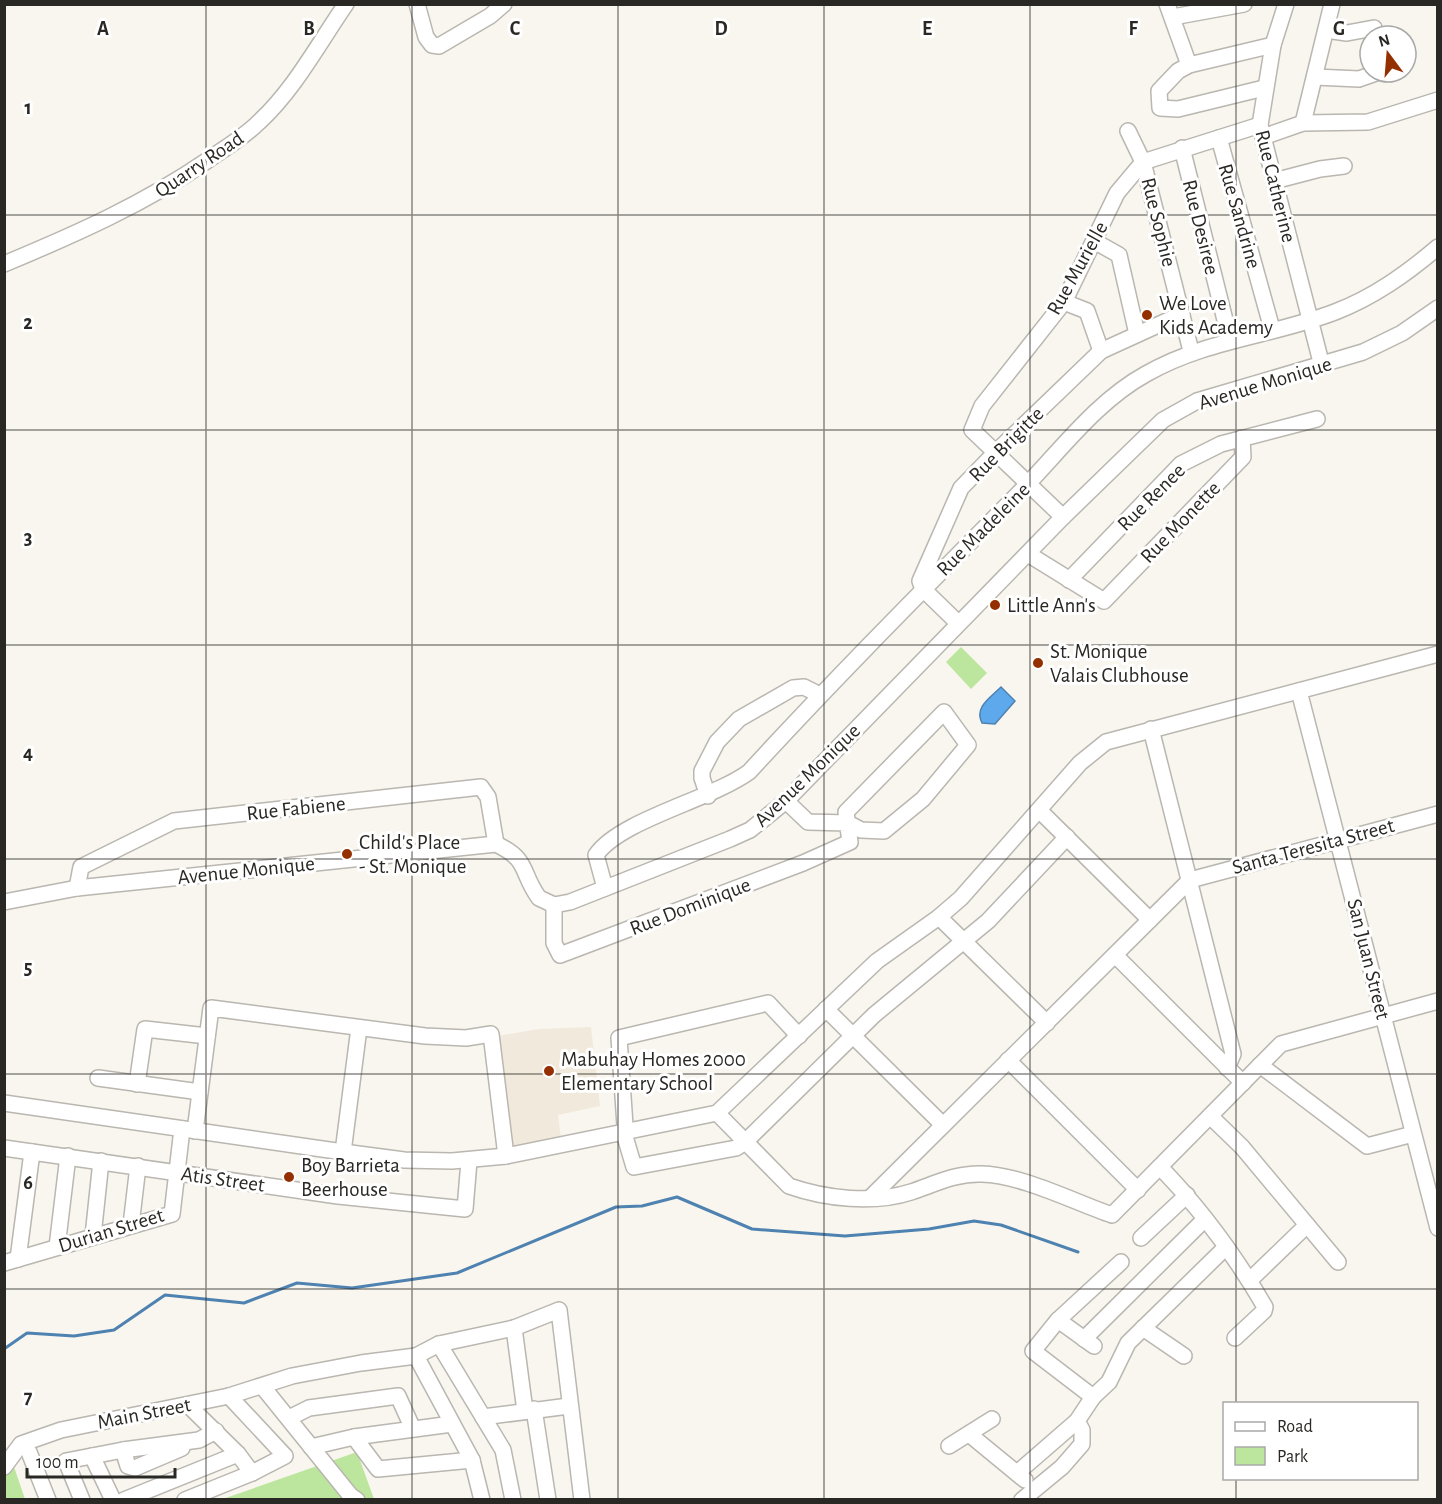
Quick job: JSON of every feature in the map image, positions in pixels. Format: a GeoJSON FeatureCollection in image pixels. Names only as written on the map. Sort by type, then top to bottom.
{"type":"FeatureCollection","features":[{"type":"Feature","properties":{"kind":"street","name":"Quarry Road"},"geometry":{"type":"LineString","coordinates":[[4,264],[131,208],[170,186],[234,142],[260,122],[346,4]]}},
{"type":"Feature","properties":{"kind":"street"},"geometry":{"type":"LineString","coordinates":[[417,4],[426,37],[432,45],[439,46],[490,16],[504,4]]}},
{"type":"Feature","properties":{"kind":"street"},"geometry":{"type":"LineString","coordinates":[[1190,65],[1170,10],[1244,4]]}},
{"type":"Feature","properties":{"kind":"street","name":"Rue Catherine"},"geometry":{"type":"LineString","coordinates":[[1286,4],[1273,45],[1264,88],[1261,131],[1322,366]]}},
{"type":"Feature","properties":{"kind":"street"},"geometry":{"type":"LineString","coordinates":[[1303,123],[1332,4]]}},
{"type":"Feature","properties":{"kind":"street"},"geometry":{"type":"LineString","coordinates":[[1326,30],[1347,33],[1358,31]]}},
{"type":"Feature","properties":{"kind":"street"},"geometry":{"type":"LineString","coordinates":[[1264,88],[1178,109],[1160,108],[1159,91],[1178,71],[1190,65],[1273,45]]}},
{"type":"Feature","properties":{"kind":"street"},"geometry":{"type":"LineString","coordinates":[[1315,77],[1358,79]]}},
{"type":"Feature","properties":{"kind":"street"},"geometry":{"type":"LineString","coordinates":[[1143,162],[1219,138],[1303,123],[1368,122],[1437,100]]}},
{"type":"Feature","properties":{"kind":"street","name":"Rue Sophie"},"geometry":{"type":"LineString","coordinates":[[1128,131],[1143,162],[1191,351]]}},
{"type":"Feature","properties":{"kind":"street","name":"Rue Sandrine"},"geometry":{"type":"LineString","coordinates":[[1219,138],[1272,329]]}},
{"type":"Feature","properties":{"kind":"street","name":"Rue Desiree"},"geometry":{"type":"LineString","coordinates":[[1182,148],[1230,340]]}},
{"type":"Feature","properties":{"kind":"street","name":"Rue Murielle"},"geometry":{"type":"LineString","coordinates":[[1063,516],[972,430],[982,406],[1064,302],[1117,193],[1143,162]]}},
{"type":"Feature","properties":{"kind":"street"},"geometry":{"type":"LineString","coordinates":[[1274,181],[1344,166]]}},
{"type":"Feature","properties":{"kind":"street"},"geometry":{"type":"LineString","coordinates":[[1094,241],[1119,255],[1137,334]]}},
{"type":"Feature","properties":{"kind":"street","name":"Rue Madeleine"},"geometry":{"type":"LineString","coordinates":[[605,888],[596,855],[602,847],[641,822],[708,796],[749,772],[820,695],[1101,408],[1144,375],[1191,351],[1333,313],[1378,291],[1437,247]]}},
{"type":"Feature","properties":{"kind":"street"},"geometry":{"type":"LineString","coordinates":[[1064,302],[1087,311],[1101,351]]}},
{"type":"Feature","properties":{"kind":"street","name":"Avenue Monique"},"geometry":{"type":"LineString","coordinates":[[554,905],[570,902],[750,830],[786,801],[1063,516],[1143,438],[1182,408],[1211,397],[1322,366],[1382,342],[1426,318],[1437,308]]}},
{"type":"Feature","properties":{"kind":"street","name":"Rue Brigitte"},"geometry":{"type":"LineString","coordinates":[[923,589],[921,574],[961,488],[1101,351],[1182,314]]}},
{"type":"Feature","properties":{"kind":"street","name":"Rue Renee"},"geometry":{"type":"LineString","coordinates":[[1069,580],[1181,464],[1207,450],[1242,438],[1317,419]]}},
{"type":"Feature","properties":{"kind":"street","name":"Rue Monette"},"geometry":{"type":"LineString","coordinates":[[1069,580],[1104,601],[1243,457],[1242,438]]}},
{"type":"Feature","properties":{"kind":"street"},"geometry":{"type":"LineString","coordinates":[[1028,554],[1069,580]]}},
{"type":"Feature","properties":{"kind":"street"},"geometry":{"type":"LineString","coordinates":[[923,589],[958,623]]}},
{"type":"Feature","properties":{"kind":"street"},"geometry":{"type":"LineString","coordinates":[[4,1103],[404,1160],[470,1161],[506,1156],[717,1113],[877,961],[962,898],[1092,752],[1106,742],[1437,654]]}},
{"type":"Feature","properties":{"kind":"street"},"geometry":{"type":"LineString","coordinates":[[708,796],[702,771],[724,732],[739,719],[793,688],[804,687],[820,695]]}},
{"type":"Feature","properties":{"kind":"street","name":"San Juan Street"},"geometry":{"type":"LineString","coordinates":[[1299,691],[1437,1228]]}},
{"type":"Feature","properties":{"kind":"street"},"geometry":{"type":"LineString","coordinates":[[786,801],[808,822],[848,823],[861,830],[884,831],[923,799],[968,745],[944,712],[846,812],[848,823]]}},
{"type":"Feature","properties":{"kind":"street"},"geometry":{"type":"LineString","coordinates":[[1151,729],[1233,1054],[1227,1068]]}},
{"type":"Feature","properties":{"kind":"street","name":"Rue Fabiene"},"geometry":{"type":"LineString","coordinates":[[77,888],[81,867],[174,821],[480,787],[488,797],[496,844]]}},
{"type":"Feature","properties":{"kind":"street"},"geometry":{"type":"LineString","coordinates":[[1040,811],[1149,920]]}},
{"type":"Feature","properties":{"kind":"street","name":"Santa Teresita Street"},"geometry":{"type":"LineString","coordinates":[[1190,880],[1437,814]]}},
{"type":"Feature","properties":{"kind":"street","name":"Rue Dominique"},"geometry":{"type":"LineString","coordinates":[[554,905],[554,943],[560,956],[822,855],[849,842],[848,823]]}},
{"type":"Feature","properties":{"kind":"street"},"geometry":{"type":"LineString","coordinates":[[799,1036],[768,1003],[619,1038],[626,1131],[634,1167],[736,1148],[745,1142],[888,1003],[964,941],[1007,902],[1066,837]]}},
{"type":"Feature","properties":{"kind":"street"},"geometry":{"type":"LineString","coordinates":[[496,844],[512,852],[522,861],[538,898],[554,905]]}},
{"type":"Feature","properties":{"kind":"street","name":"Avenue Monique"},"geometry":{"type":"LineString","coordinates":[[4,902],[77,888],[496,844]]}},
{"type":"Feature","properties":{"kind":"street"},"geometry":{"type":"LineString","coordinates":[[870,1198],[1190,880]]}},
{"type":"Feature","properties":{"kind":"street"},"geometry":{"type":"LineString","coordinates":[[939,917],[1047,1023]]}},
{"type":"Feature","properties":{"kind":"street"},"geometry":{"type":"LineString","coordinates":[[1115,955],[1243,1083]]}},
{"type":"Feature","properties":{"kind":"street"},"geometry":{"type":"LineString","coordinates":[[717,1113],[789,1186],[805,1192],[870,1198],[910,1192],[936,1181],[983,1174],[1016,1181],[1112,1215],[1281,1044],[1437,1001]]}},
{"type":"Feature","properties":{"kind":"street","name":"Durian Street"},"geometry":{"type":"LineString","coordinates":[[11,1261],[172,1214],[177,1172],[200,1092],[211,1008],[359,1028]]}},
{"type":"Feature","properties":{"kind":"street"},"geometry":{"type":"LineString","coordinates":[[826,1009],[943,1125]]}},
{"type":"Feature","properties":{"kind":"street"},"geometry":{"type":"LineString","coordinates":[[343,1152],[359,1028],[460,1038],[491,1034],[506,1156]]}},
{"type":"Feature","properties":{"kind":"street"},"geometry":{"type":"LineString","coordinates":[[137,1084],[146,1029],[207,1036]]}},
{"type":"Feature","properties":{"kind":"street"},"geometry":{"type":"LineString","coordinates":[[1008,1060],[1138,1190]]}},
{"type":"Feature","properties":{"kind":"street"},"geometry":{"type":"LineString","coordinates":[[1260,1065],[1367,1146],[1413,1134]]}},
{"type":"Feature","properties":{"kind":"street"},"geometry":{"type":"LineString","coordinates":[[98,1078],[200,1092]]}},
{"type":"Feature","properties":{"kind":"street"},"geometry":{"type":"LineString","coordinates":[[1210,1116],[1242,1147],[1338,1262]]}},
{"type":"Feature","properties":{"kind":"street","name":"Atis Street"},"geometry":{"type":"LineString","coordinates":[[4,1148],[338,1196],[465,1209],[470,1161]]}},
{"type":"Feature","properties":{"kind":"street"},"geometry":{"type":"LineString","coordinates":[[11,1261],[32,1152]]}},
{"type":"Feature","properties":{"kind":"street"},"geometry":{"type":"LineString","coordinates":[[57,1247],[68,1156]]}},
{"type":"Feature","properties":{"kind":"street"},"geometry":{"type":"LineString","coordinates":[[93,1236],[101,1161]]}},
{"type":"Feature","properties":{"kind":"street"},"geometry":{"type":"LineString","coordinates":[[131,1225],[138,1166]]}},
{"type":"Feature","properties":{"kind":"street"},"geometry":{"type":"LineString","coordinates":[[1160,1167],[1187,1195],[1250,1280],[1265,1307],[1264,1311],[1235,1338]]}},
{"type":"Feature","properties":{"kind":"street"},"geometry":{"type":"LineString","coordinates":[[1141,1238],[1187,1195]]}},
{"type":"Feature","properties":{"kind":"street"},"geometry":{"type":"LineString","coordinates":[[1058,1320],[1089,1342],[1204,1219]]}},
{"type":"Feature","properties":{"kind":"street"},"geometry":{"type":"LineString","coordinates":[[1250,1280],[1307,1225]]}},
{"type":"Feature","properties":{"kind":"street"},"geometry":{"type":"LineString","coordinates":[[1017,1473],[1077,1421],[1094,1397],[1109,1382],[1128,1343],[1226,1247]]}},
{"type":"Feature","properties":{"kind":"street"},"geometry":{"type":"LineString","coordinates":[[1094,1397],[1033,1351],[1058,1320],[1121,1262]]}},
{"type":"Feature","properties":{"kind":"street","name":"Main Street"},"geometry":{"type":"LineString","coordinates":[[28,1447],[60,1430],[229,1396],[292,1376],[361,1363],[416,1356],[440,1344],[514,1328],[558,1310],[569,1406]]}},
{"type":"Feature","properties":{"kind":"street"},"geometry":{"type":"LineString","coordinates":[[514,1328],[548,1500]]}},
{"type":"Feature","properties":{"kind":"street"},"geometry":{"type":"LineString","coordinates":[[1143,1328],[1184,1356]]}},
{"type":"Feature","properties":{"kind":"street"},"geometry":{"type":"LineString","coordinates":[[440,1344],[503,1450],[513,1500]]}},
{"type":"Feature","properties":{"kind":"street"},"geometry":{"type":"LineString","coordinates":[[416,1356],[472,1460],[477,1499]]}},
{"type":"Feature","properties":{"kind":"street"},"geometry":{"type":"LineString","coordinates":[[262,1386],[357,1500]]}},
{"type":"Feature","properties":{"kind":"street"},"geometry":{"type":"LineString","coordinates":[[185,1500],[252,1473],[285,1456],[229,1396]]}},
{"type":"Feature","properties":{"kind":"street"},"geometry":{"type":"LineString","coordinates":[[288,1418],[309,1408],[398,1396],[413,1429]]}},
{"type":"Feature","properties":{"kind":"street"},"geometry":{"type":"LineString","coordinates":[[188,1405],[238,1454],[252,1473]]}},
{"type":"Feature","properties":{"kind":"street"},"geometry":{"type":"LineString","coordinates":[[483,1418],[569,1406],[582,1500]]}},
{"type":"Feature","properties":{"kind":"street"},"geometry":{"type":"LineString","coordinates":[[950,1446],[992,1419]]}},
{"type":"Feature","properties":{"kind":"street"},"geometry":{"type":"LineString","coordinates":[[1022,1500],[1062,1467],[1082,1444],[1082,1430],[1077,1421]]}},
{"type":"Feature","properties":{"kind":"street"},"geometry":{"type":"LineString","coordinates":[[311,1447],[354,1437],[452,1424]]}},
{"type":"Feature","properties":{"kind":"street"},"geometry":{"type":"LineString","coordinates":[[82,1500],[66,1461],[123,1450],[199,1440],[216,1431]]}},
{"type":"Feature","properties":{"kind":"street"},"geometry":{"type":"LineString","coordinates":[[969,1434],[1035,1488]]}},
{"type":"Feature","properties":{"kind":"street"},"geometry":{"type":"LineString","coordinates":[[354,1437],[378,1469],[472,1460]]}},
{"type":"Feature","properties":{"kind":"street"},"geometry":{"type":"LineString","coordinates":[[4,1467],[21,1444],[28,1447],[48,1500]]}},
{"type":"Feature","properties":{"kind":"street"},"geometry":{"type":"LineString","coordinates":[[124,1500],[238,1454]]}},
{"type":"Feature","properties":{"kind":"street"},"geometry":{"type":"LineString","coordinates":[[92,1456],[113,1500]]}},
{"type":"Feature","properties":{"kind":"shaded area","name":"Mabuhay Homes 2000 Elementary School"},"geometry":{"type":"Polygon","coordinates":[[[591,1027],[600,1106],[558,1115],[561,1139],[510,1148],[497,1036],[539,1029],[591,1027]]]}},
{"type":"Feature","properties":{"kind":"green space"},"geometry":{"type":"Polygon","coordinates":[[[961,647],[987,673],[971,689],[946,662],[961,647]]]}},
{"type":"Feature","properties":{"kind":"green space"},"geometry":{"type":"Polygon","coordinates":[[[357,1452],[374,1499],[220,1500],[357,1452]]]}},
{"type":"Feature","properties":{"kind":"green space"},"geometry":{"type":"Polygon","coordinates":[[[13,1464],[25,1499],[5,1500],[5,1475],[13,1464]]]}},
{"type":"Feature","properties":{"kind":"water"},"geometry":{"type":"Polygon","coordinates":[[[1001,687],[1015,701],[995,724],[982,723],[980,712],[982,707],[1001,687]]]}},
{"type":"Feature","properties":{"kind":"waterway"},"geometry":{"type":"LineString","coordinates":[[4,1349],[27,1333],[74,1336],[114,1330],[165,1295],[244,1303],[297,1283],[352,1288],[457,1273],[616,1207],[642,1206],[677,1197],[752,1229],[845,1236],[929,1229],[974,1221],[1001,1225],[1078,1252]]}},
{"type":"Feature","properties":{"kind":"place","name":"We Love Kids Academy"},"geometry":{"type":"Point","coordinates":[1147,315]}},
{"type":"Feature","properties":{"kind":"place","name":"Little Ann's"},"geometry":{"type":"Point","coordinates":[995,605]}},
{"type":"Feature","properties":{"kind":"place","name":"St. Monique Valais Clubhouse"},"geometry":{"type":"Point","coordinates":[1038,663]}},
{"type":"Feature","properties":{"kind":"place","name":"Child's Place - St. Monique"},"geometry":{"type":"Point","coordinates":[347,854]}},
{"type":"Feature","properties":{"kind":"place","name":"Mabuhay Homes 2000 Elementary School"},"geometry":{"type":"Point","coordinates":[549,1071]}},
{"type":"Feature","properties":{"kind":"place","name":"Boy Barrieta Beerhouse"},"geometry":{"type":"Point","coordinates":[289,1177]}}]}
